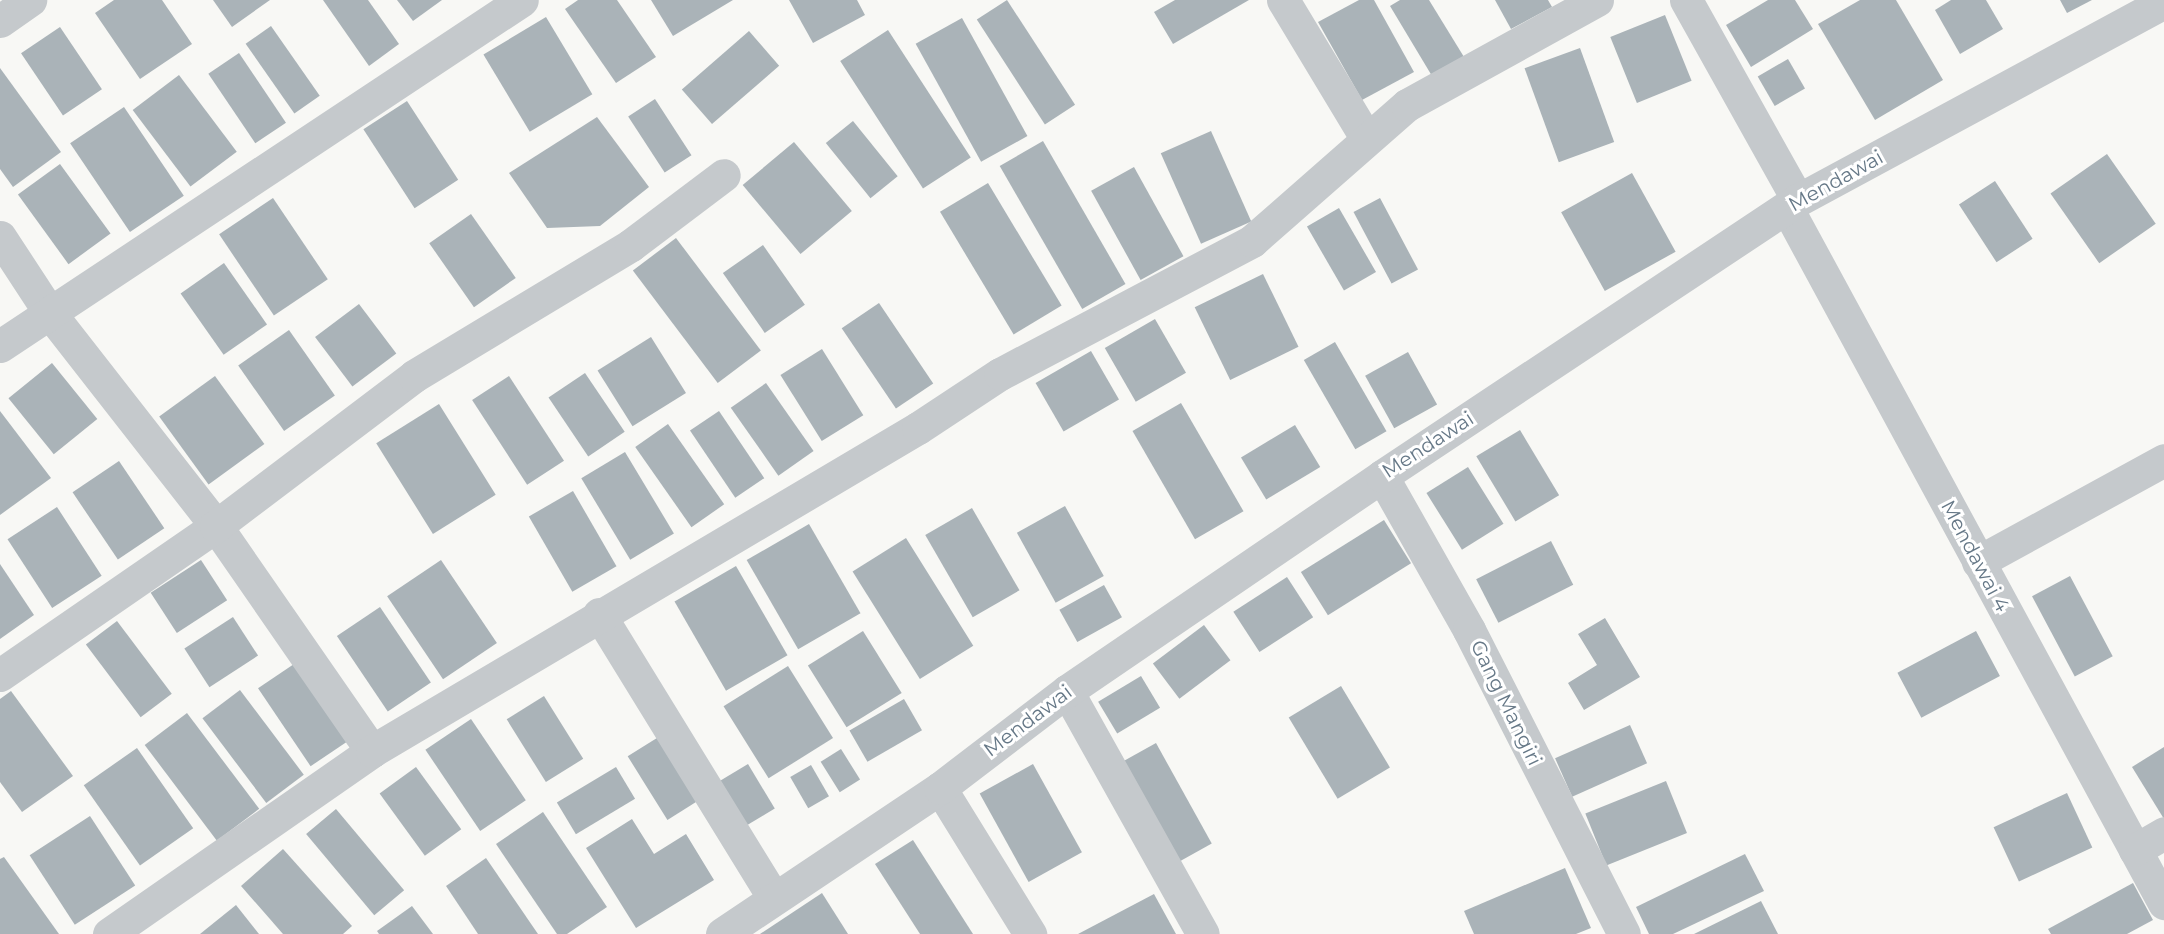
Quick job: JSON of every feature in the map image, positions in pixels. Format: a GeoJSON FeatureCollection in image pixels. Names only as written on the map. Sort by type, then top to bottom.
{"type":"FeatureCollection","features":[{"type":"Feature","properties":{"kind":"street"},"geometry":{"type":"LineString","coordinates":[[0,21],[30,0]]}},
{"type":"Feature","properties":{"kind":"street"},"geometry":{"type":"LineString","coordinates":[[0,346],[522,0]]}},
{"type":"Feature","properties":{"kind":"street"},"geometry":{"type":"LineString","coordinates":[[1283,0],[1367,139]]}},
{"type":"Feature","properties":{"kind":"street"},"geometry":{"type":"LineString","coordinates":[[109,934],[372,751],[599,614],[918,428],[1000,374],[1252,241],[1407,105],[1597,0]]}},
{"type":"Feature","properties":{"kind":"street","name":"Mendawai 4"},"geometry":{"type":"LineString","coordinates":[[1686,0],[1978,562],[2164,903]]}},
{"type":"Feature","properties":{"kind":"street","name":"Mendawai"},"geometry":{"type":"LineString","coordinates":[[722,934],[940,788],[1067,691],[1382,476],[1793,204],[2164,2]]}},
{"type":"Feature","properties":{"kind":"street"},"geometry":{"type":"LineString","coordinates":[[0,675],[216,526],[414,376],[631,245],[724,175]]}},
{"type":"Feature","properties":{"kind":"street"},"geometry":{"type":"LineString","coordinates":[[0,237],[49,312],[216,526],[372,751]]}},
{"type":"Feature","properties":{"kind":"street"},"geometry":{"type":"LineString","coordinates":[[1978,562],[2164,460]]}},
{"type":"Feature","properties":{"kind":"street","name":"Gang Mangiri"},"geometry":{"type":"LineString","coordinates":[[1382,476],[1469,630],[1624,934]]}},
{"type":"Feature","properties":{"kind":"street"},"geometry":{"type":"LineString","coordinates":[[599,614],[774,899]]}},
{"type":"Feature","properties":{"kind":"street"},"geometry":{"type":"LineString","coordinates":[[1067,691],[1203,934]]}},
{"type":"Feature","properties":{"kind":"street"},"geometry":{"type":"LineString","coordinates":[[940,788],[1030,934]]}},
{"type":"Feature","properties":{"kind":"street"},"geometry":{"type":"LineString","coordinates":[[2136,850],[2164,833]]}},
{"type":"Feature","properties":{"kind":"building"},"geometry":{"type":"Polygon","coordinates":[[[114,0],[162,0],[192,44],[140,79],[95,13],[114,0]]]}},
{"type":"Feature","properties":{"kind":"building"},"geometry":{"type":"Polygon","coordinates":[[[213,0],[270,0],[232,27],[213,0]]]}},
{"type":"Feature","properties":{"kind":"building"},"geometry":{"type":"Polygon","coordinates":[[[323,0],[368,0],[399,44],[369,66],[323,0]]]}},
{"type":"Feature","properties":{"kind":"building"},"geometry":{"type":"Polygon","coordinates":[[[397,0],[442,0],[413,21],[397,0]]]}},
{"type":"Feature","properties":{"kind":"building"},"geometry":{"type":"Polygon","coordinates":[[[578,0],[617,0],[656,57],[616,83],[565,9],[578,0]]]}},
{"type":"Feature","properties":{"kind":"building"},"geometry":{"type":"Polygon","coordinates":[[[651,0],[733,0],[673,36],[651,0]]]}},
{"type":"Feature","properties":{"kind":"building"},"geometry":{"type":"Polygon","coordinates":[[[789,0],[857,0],[865,15],[813,43],[789,0]]]}},
{"type":"Feature","properties":{"kind":"building"},"geometry":{"type":"Polygon","coordinates":[[[1007,0],[1075,105],[1045,124],[977,20],[1007,0]]]}},
{"type":"Feature","properties":{"kind":"building"},"geometry":{"type":"Polygon","coordinates":[[[1175,0],[1249,0],[1173,44],[1154,12],[1175,0]]]}},
{"type":"Feature","properties":{"kind":"building"},"geometry":{"type":"Polygon","coordinates":[[[1359,0],[1374,0],[1414,72],[1362,100],[1318,22],[1359,0]]]}},
{"type":"Feature","properties":{"kind":"building"},"geometry":{"type":"Polygon","coordinates":[[[1400,0],[1429,0],[1464,57],[1432,76],[1390,6],[1400,0]]]}},
{"type":"Feature","properties":{"kind":"building"},"geometry":{"type":"Polygon","coordinates":[[[1495,0],[1548,0],[1552,7],[1511,29],[1495,0]]]}},
{"type":"Feature","properties":{"kind":"building"},"geometry":{"type":"Polygon","coordinates":[[[1768,0],[1795,0],[1813,29],[1751,67],[1726,25],[1768,0]]]}},
{"type":"Feature","properties":{"kind":"building"},"geometry":{"type":"Polygon","coordinates":[[[1860,0],[1896,0],[1943,80],[1875,120],[1818,24],[1860,0]]]}},
{"type":"Feature","properties":{"kind":"building"},"geometry":{"type":"Polygon","coordinates":[[[1951,0],[1986,0],[2003,29],[1960,54],[1935,10],[1951,0]]]}},
{"type":"Feature","properties":{"kind":"building"},"geometry":{"type":"Polygon","coordinates":[[[2060,0],[2092,0],[2067,13],[2060,0]]]}},
{"type":"Feature","properties":{"kind":"building"},"geometry":{"type":"Polygon","coordinates":[[[1665,15],[1692,81],[1637,103],[1610,37],[1665,15]]]}},
{"type":"Feature","properties":{"kind":"building"},"geometry":{"type":"Polygon","coordinates":[[[546,17],[592,94],[530,132],[483,55],[546,17]]]}},
{"type":"Feature","properties":{"kind":"building"},"geometry":{"type":"Polygon","coordinates":[[[962,18],[1027,136],[981,162],[916,44],[962,18]]]}},
{"type":"Feature","properties":{"kind":"building"},"geometry":{"type":"Polygon","coordinates":[[[271,26],[320,96],[294,113],[246,44],[271,26]]]}},
{"type":"Feature","properties":{"kind":"building"},"geometry":{"type":"Polygon","coordinates":[[[60,27],[102,89],[63,115],[21,53],[60,27]]]}},
{"type":"Feature","properties":{"kind":"building"},"geometry":{"type":"Polygon","coordinates":[[[888,30],[971,157],[923,189],[840,61],[888,30]]]}},
{"type":"Feature","properties":{"kind":"building"},"geometry":{"type":"Polygon","coordinates":[[[749,31],[779,66],[712,124],[682,89],[749,31]]]}},
{"type":"Feature","properties":{"kind":"building"},"geometry":{"type":"Polygon","coordinates":[[[1580,48],[1614,142],[1559,162],[1525,68],[1580,48]]]}},
{"type":"Feature","properties":{"kind":"building"},"geometry":{"type":"Polygon","coordinates":[[[239,53],[286,123],[255,143],[208,74],[239,53]]]}},
{"type":"Feature","properties":{"kind":"building"},"geometry":{"type":"Polygon","coordinates":[[[1788,59],[1805,88],[1775,106],[1758,76],[1788,59]]]}},
{"type":"Feature","properties":{"kind":"building"},"geometry":{"type":"Polygon","coordinates":[[[0,68],[61,152],[13,187],[0,169],[0,68]]]}},
{"type":"Feature","properties":{"kind":"building"},"geometry":{"type":"Polygon","coordinates":[[[179,75],[237,152],[190,187],[133,110],[179,75]]]}},
{"type":"Feature","properties":{"kind":"building"},"geometry":{"type":"Polygon","coordinates":[[[655,99],[691,155],[665,173],[628,116],[655,99]]]}},
{"type":"Feature","properties":{"kind":"building"},"geometry":{"type":"Polygon","coordinates":[[[407,101],[458,180],[415,208],[363,129],[407,101]]]}},
{"type":"Feature","properties":{"kind":"building"},"geometry":{"type":"Polygon","coordinates":[[[124,107],[184,196],[130,232],[70,143],[124,107]]]}},
{"type":"Feature","properties":{"kind":"building"},"geometry":{"type":"Polygon","coordinates":[[[597,117],[649,187],[600,226],[547,228],[509,173],[597,117]]]}},
{"type":"Feature","properties":{"kind":"building"},"geometry":{"type":"Polygon","coordinates":[[[853,121],[898,176],[870,198],[826,143],[853,121]]]}},
{"type":"Feature","properties":{"kind":"building"},"geometry":{"type":"Polygon","coordinates":[[[1211,131],[1251,221],[1201,244],[1161,153],[1211,131]]]}},
{"type":"Feature","properties":{"kind":"building"},"geometry":{"type":"Polygon","coordinates":[[[1043,141],[1126,284],[1082,309],[1000,166],[1043,141]]]}},
{"type":"Feature","properties":{"kind":"building"},"geometry":{"type":"Polygon","coordinates":[[[794,142],[852,211],[801,254],[743,185],[794,142]]]}},
{"type":"Feature","properties":{"kind":"building"},"geometry":{"type":"Polygon","coordinates":[[[2107,154],[2156,224],[2099,263],[2050,194],[2107,154]]]}},
{"type":"Feature","properties":{"kind":"building"},"geometry":{"type":"Polygon","coordinates":[[[60,164],[111,234],[68,264],[18,195],[60,164]]]}},
{"type":"Feature","properties":{"kind":"building"},"geometry":{"type":"Polygon","coordinates":[[[1134,167],[1183,256],[1141,280],[1091,191],[1134,167]]]}},
{"type":"Feature","properties":{"kind":"building"},"geometry":{"type":"Polygon","coordinates":[[[1632,173],[1676,252],[1605,291],[1561,212],[1632,173]]]}},
{"type":"Feature","properties":{"kind":"building"},"geometry":{"type":"Polygon","coordinates":[[[1995,181],[2033,239],[1997,262],[1959,204],[1995,181]]]}},
{"type":"Feature","properties":{"kind":"building"},"geometry":{"type":"Polygon","coordinates":[[[988,183],[1062,306],[1014,334],[940,212],[988,183]]]}},
{"type":"Feature","properties":{"kind":"building"},"geometry":{"type":"Polygon","coordinates":[[[273,198],[328,279],[274,316],[219,234],[273,198]]]}},
{"type":"Feature","properties":{"kind":"building"},"geometry":{"type":"Polygon","coordinates":[[[1380,198],[1418,270],[1392,284],[1354,212],[1380,198]]]}},
{"type":"Feature","properties":{"kind":"building"},"geometry":{"type":"Polygon","coordinates":[[[1339,208],[1376,272],[1344,291],[1307,226],[1339,208]]]}},
{"type":"Feature","properties":{"kind":"building"},"geometry":{"type":"Polygon","coordinates":[[[471,214],[516,278],[474,307],[429,243],[471,214]]]}},
{"type":"Feature","properties":{"kind":"building"},"geometry":{"type":"Polygon","coordinates":[[[676,238],[761,351],[718,383],[633,270],[676,238]]]}},
{"type":"Feature","properties":{"kind":"building"},"geometry":{"type":"Polygon","coordinates":[[[763,245],[805,305],[765,333],[723,273],[763,245]]]}},
{"type":"Feature","properties":{"kind":"building"},"geometry":{"type":"Polygon","coordinates":[[[224,263],[267,324],[224,355],[181,293],[224,263]]]}},
{"type":"Feature","properties":{"kind":"building"},"geometry":{"type":"Polygon","coordinates":[[[1263,274],[1299,347],[1230,380],[1195,307],[1263,274]]]}},
{"type":"Feature","properties":{"kind":"building"},"geometry":{"type":"Polygon","coordinates":[[[879,303],[933,383],[896,409],[842,328],[879,303]]]}},
{"type":"Feature","properties":{"kind":"building"},"geometry":{"type":"Polygon","coordinates":[[[359,304],[396,354],[352,387],[315,337],[359,304]]]}},
{"type":"Feature","properties":{"kind":"building"},"geometry":{"type":"Polygon","coordinates":[[[1155,319],[1186,373],[1136,402],[1105,348],[1155,319]]]}},
{"type":"Feature","properties":{"kind":"building"},"geometry":{"type":"Polygon","coordinates":[[[289,330],[335,396],[284,431],[238,366],[289,330]]]}},
{"type":"Feature","properties":{"kind":"building"},"geometry":{"type":"Polygon","coordinates":[[[651,337],[686,393],[633,426],[598,370],[651,337]]]}},
{"type":"Feature","properties":{"kind":"building"},"geometry":{"type":"Polygon","coordinates":[[[1335,342],[1386,431],[1355,449],[1304,360],[1335,342]]]}},
{"type":"Feature","properties":{"kind":"building"},"geometry":{"type":"Polygon","coordinates":[[[822,349],[863,415],[822,441],[780,375],[822,349]]]}},
{"type":"Feature","properties":{"kind":"building"},"geometry":{"type":"Polygon","coordinates":[[[1091,351],[1119,399],[1064,431],[1036,383],[1091,351]]]}},
{"type":"Feature","properties":{"kind":"building"},"geometry":{"type":"Polygon","coordinates":[[[1408,352],[1437,404],[1394,428],[1365,376],[1408,352]]]}},
{"type":"Feature","properties":{"kind":"building"},"geometry":{"type":"Polygon","coordinates":[[[52,363],[97,419],[54,454],[8,398],[52,363]]]}},
{"type":"Feature","properties":{"kind":"building"},"geometry":{"type":"Polygon","coordinates":[[[585,373],[625,432],[588,456],[549,398],[585,373]]]}},
{"type":"Feature","properties":{"kind":"building"},"geometry":{"type":"Polygon","coordinates":[[[215,376],[264,444],[209,485],[159,417],[215,376]]]}},
{"type":"Feature","properties":{"kind":"building"},"geometry":{"type":"Polygon","coordinates":[[[509,376],[564,461],[527,485],[472,400],[509,376]]]}},
{"type":"Feature","properties":{"kind":"building"},"geometry":{"type":"Polygon","coordinates":[[[766,383],[814,451],[778,476],[731,408],[766,383]]]}},
{"type":"Feature","properties":{"kind":"building"},"geometry":{"type":"Polygon","coordinates":[[[1181,403],[1244,511],[1195,539],[1133,431],[1181,403]]]}},
{"type":"Feature","properties":{"kind":"building"},"geometry":{"type":"Polygon","coordinates":[[[439,404],[496,495],[433,534],[376,443],[439,404]]]}},
{"type":"Feature","properties":{"kind":"building"},"geometry":{"type":"Polygon","coordinates":[[[0,411],[51,478],[0,515],[0,411]]]}},
{"type":"Feature","properties":{"kind":"building"},"geometry":{"type":"Polygon","coordinates":[[[719,411],[764,478],[735,498],[690,431],[719,411]]]}},
{"type":"Feature","properties":{"kind":"building"},"geometry":{"type":"Polygon","coordinates":[[[668,424],[724,504],[691,527],[635,447],[668,424]]]}},
{"type":"Feature","properties":{"kind":"building"},"geometry":{"type":"Polygon","coordinates":[[[1295,425],[1320,467],[1266,499],[1241,457],[1295,425]]]}},
{"type":"Feature","properties":{"kind":"building"},"geometry":{"type":"Polygon","coordinates":[[[1520,430],[1559,495],[1515,521],[1476,456],[1520,430]]]}},
{"type":"Feature","properties":{"kind":"building"},"geometry":{"type":"Polygon","coordinates":[[[625,452],[674,533],[630,560],[581,478],[625,452]]]}},
{"type":"Feature","properties":{"kind":"building"},"geometry":{"type":"Polygon","coordinates":[[[119,461],[164,528],[118,559],[73,492],[119,461]]]}},
{"type":"Feature","properties":{"kind":"building"},"geometry":{"type":"Polygon","coordinates":[[[1468,467],[1504,524],[1462,550],[1426,493],[1468,467]]]}},
{"type":"Feature","properties":{"kind":"building"},"geometry":{"type":"Polygon","coordinates":[[[573,491],[616,566],[572,592],[529,516],[573,491]]]}},
{"type":"Feature","properties":{"kind":"building"},"geometry":{"type":"Polygon","coordinates":[[[1065,506],[1104,576],[1056,603],[1017,533],[1065,506]]]}},
{"type":"Feature","properties":{"kind":"building"},"geometry":{"type":"Polygon","coordinates":[[[57,507],[102,576],[52,608],[8,539],[57,507]]]}},
{"type":"Feature","properties":{"kind":"building"},"geometry":{"type":"Polygon","coordinates":[[[972,508],[1020,590],[973,617],[925,535],[972,508]]]}},
{"type":"Feature","properties":{"kind":"building"},"geometry":{"type":"Polygon","coordinates":[[[1384,520],[1411,563],[1328,615],[1301,572],[1384,520]]]}},
{"type":"Feature","properties":{"kind":"building"},"geometry":{"type":"Polygon","coordinates":[[[809,524],[860,613],[798,649],[747,560],[809,524]]]}},
{"type":"Feature","properties":{"kind":"building"},"geometry":{"type":"Polygon","coordinates":[[[906,538],[973,646],[920,679],[853,571],[906,538]]]}},
{"type":"Feature","properties":{"kind":"building"},"geometry":{"type":"Polygon","coordinates":[[[1551,541],[1573,585],[1498,623],[1476,579],[1551,541]]]}},
{"type":"Feature","properties":{"kind":"building"},"geometry":{"type":"Polygon","coordinates":[[[201,560],[227,600],[177,633],[151,593],[201,560]]]}},
{"type":"Feature","properties":{"kind":"building"},"geometry":{"type":"Polygon","coordinates":[[[441,560],[497,643],[443,679],[387,596],[441,560]]]}},
{"type":"Feature","properties":{"kind":"building"},"geometry":{"type":"Polygon","coordinates":[[[0,564],[34,615],[0,639],[0,564]]]}},
{"type":"Feature","properties":{"kind":"building"},"geometry":{"type":"Polygon","coordinates":[[[736,566],[788,655],[726,691],[675,602],[736,566]]]}},
{"type":"Feature","properties":{"kind":"building"},"geometry":{"type":"Polygon","coordinates":[[[2070,576],[2113,656],[2075,677],[2032,596],[2070,576]]]}},
{"type":"Feature","properties":{"kind":"building"},"geometry":{"type":"Polygon","coordinates":[[[1287,577],[1313,617],[1259,652],[1233,612],[1287,577]]]}},
{"type":"Feature","properties":{"kind":"building"},"geometry":{"type":"Polygon","coordinates":[[[1104,585],[1122,617],[1077,642],[1059,610],[1104,585]]]}},
{"type":"Feature","properties":{"kind":"building"},"geometry":{"type":"Polygon","coordinates":[[[380,607],[431,682],[388,712],[337,636],[380,607]]]}},
{"type":"Feature","properties":{"kind":"building"},"geometry":{"type":"Polygon","coordinates":[[[233,617],[258,656],[209,687],[184,649],[233,617]]]}},
{"type":"Feature","properties":{"kind":"building"},"geometry":{"type":"Polygon","coordinates":[[[1605,618],[1640,677],[1584,710],[1568,683],[1597,665],[1578,634],[1605,618]]]}},
{"type":"Feature","properties":{"kind":"building"},"geometry":{"type":"Polygon","coordinates":[[[117,621],[172,694],[141,717],[86,644],[117,621]]]}},
{"type":"Feature","properties":{"kind":"building"},"geometry":{"type":"Polygon","coordinates":[[[1204,625],[1230,660],[1179,699],[1153,664],[1204,625]]]}},
{"type":"Feature","properties":{"kind":"building"},"geometry":{"type":"Polygon","coordinates":[[[863,631],[902,693],[847,727],[808,665],[863,631]]]}},
{"type":"Feature","properties":{"kind":"building"},"geometry":{"type":"Polygon","coordinates":[[[1976,631],[2000,676],[1921,718],[1897,673],[1976,631]]]}},
{"type":"Feature","properties":{"kind":"building"},"geometry":{"type":"Polygon","coordinates":[[[297,662],[350,740],[311,766],[258,688],[297,662]]]}},
{"type":"Feature","properties":{"kind":"building"},"geometry":{"type":"Polygon","coordinates":[[[788,666],[833,738],[769,778],[724,706],[788,666]]]}},
{"type":"Feature","properties":{"kind":"building"},"geometry":{"type":"Polygon","coordinates":[[[1141,676],[1160,708],[1117,733],[1098,702],[1141,676]]]}},
{"type":"Feature","properties":{"kind":"building"},"geometry":{"type":"Polygon","coordinates":[[[1341,686],[1390,767],[1338,799],[1289,717],[1341,686]]]}},
{"type":"Feature","properties":{"kind":"building"},"geometry":{"type":"Polygon","coordinates":[[[240,690],[304,775],[266,803],[202,718],[240,690]]]}},
{"type":"Feature","properties":{"kind":"building"},"geometry":{"type":"Polygon","coordinates":[[[11,691],[73,776],[22,812],[0,782],[0,699],[11,691]]]}},
{"type":"Feature","properties":{"kind":"building"},"geometry":{"type":"Polygon","coordinates":[[[544,696],[583,759],[546,782],[507,719],[544,696]]]}},
{"type":"Feature","properties":{"kind":"building"},"geometry":{"type":"Polygon","coordinates":[[[904,699],[922,730],[867,762],[849,730],[904,699]]]}},
{"type":"Feature","properties":{"kind":"building"},"geometry":{"type":"Polygon","coordinates":[[[187,713],[259,809],[217,841],[145,745],[187,713]]]}},
{"type":"Feature","properties":{"kind":"building"},"geometry":{"type":"Polygon","coordinates":[[[471,719],[526,800],[480,831],[425,750],[471,719]]]}},
{"type":"Feature","properties":{"kind":"building"},"geometry":{"type":"Polygon","coordinates":[[[1630,725],[1647,763],[1572,797],[1555,758],[1630,725]]]}},
{"type":"Feature","properties":{"kind":"building"},"geometry":{"type":"Polygon","coordinates":[[[665,733],[705,797],[667,820],[628,756],[665,733]]]}},
{"type":"Feature","properties":{"kind":"building"},"geometry":{"type":"Polygon","coordinates":[[[1156,743],[1212,844],[1177,863],[1121,762],[1156,743]]]}},
{"type":"Feature","properties":{"kind":"building"},"geometry":{"type":"Polygon","coordinates":[[[2164,747],[2164,819],[2132,767],[2164,747]]]}},
{"type":"Feature","properties":{"kind":"building"},"geometry":{"type":"Polygon","coordinates":[[[137,748],[193,828],[140,866],[84,785],[137,748]]]}},
{"type":"Feature","properties":{"kind":"building"},"geometry":{"type":"Polygon","coordinates":[[[841,749],[860,780],[840,792],[821,762],[841,749]]]}},
{"type":"Feature","properties":{"kind":"building"},"geometry":{"type":"Polygon","coordinates":[[[748,764],[775,809],[746,826],[720,781],[748,764]]]}},
{"type":"Feature","properties":{"kind":"building"},"geometry":{"type":"Polygon","coordinates":[[[1033,764],[1082,852],[1029,882],[980,794],[1033,764]]]}},
{"type":"Feature","properties":{"kind":"building"},"geometry":{"type":"Polygon","coordinates":[[[811,765],[829,796],[808,808],[790,777],[811,765]]]}},
{"type":"Feature","properties":{"kind":"building"},"geometry":{"type":"Polygon","coordinates":[[[416,767],[461,829],[425,856],[380,793],[416,767]]]}},
{"type":"Feature","properties":{"kind":"building"},"geometry":{"type":"Polygon","coordinates":[[[616,767],[635,799],[576,834],[557,803],[616,767]]]}},
{"type":"Feature","properties":{"kind":"building"},"geometry":{"type":"Polygon","coordinates":[[[1666,781],[1687,833],[1606,866],[1585,814],[1666,781]]]}},
{"type":"Feature","properties":{"kind":"building"},"geometry":{"type":"Polygon","coordinates":[[[2067,793],[2092,847],[2019,882],[1994,827],[2067,793]]]}},
{"type":"Feature","properties":{"kind":"building"},"geometry":{"type":"Polygon","coordinates":[[[336,809],[404,890],[374,915],[306,834],[336,809]]]}},
{"type":"Feature","properties":{"kind":"building"},"geometry":{"type":"Polygon","coordinates":[[[543,812],[607,907],[567,934],[557,934],[496,844],[543,812]]]}},
{"type":"Feature","properties":{"kind":"building"},"geometry":{"type":"Polygon","coordinates":[[[90,816],[135,886],[75,925],[30,855],[90,816]]]}},
{"type":"Feature","properties":{"kind":"building"},"geometry":{"type":"Polygon","coordinates":[[[632,819],[654,854],[686,834],[714,880],[636,928],[586,848],[632,819]]]}},
{"type":"Feature","properties":{"kind":"building"},"geometry":{"type":"Polygon","coordinates":[[[913,840],[973,934],[920,934],[875,864],[913,840]]]}},
{"type":"Feature","properties":{"kind":"building"},"geometry":{"type":"Polygon","coordinates":[[[283,849],[352,926],[343,934],[283,934],[241,886],[283,849]]]}},
{"type":"Feature","properties":{"kind":"building"},"geometry":{"type":"Polygon","coordinates":[[[1745,854],[1764,891],[1673,934],[1649,934],[1636,907],[1745,854]]]}},
{"type":"Feature","properties":{"kind":"building"},"geometry":{"type":"Polygon","coordinates":[[[4,857],[59,934],[0,934],[0,859],[4,857]]]}},
{"type":"Feature","properties":{"kind":"building"},"geometry":{"type":"Polygon","coordinates":[[[486,858],[538,934],[478,934],[446,886],[486,858]]]}},
{"type":"Feature","properties":{"kind":"building"},"geometry":{"type":"Polygon","coordinates":[[[1565,868],[1591,928],[1576,934],[1474,934],[1464,911],[1565,868]]]}},
{"type":"Feature","properties":{"kind":"building"},"geometry":{"type":"Polygon","coordinates":[[[2133,883],[2153,920],[2127,934],[2051,934],[2048,929],[2133,883]]]}},
{"type":"Feature","properties":{"kind":"building"},"geometry":{"type":"Polygon","coordinates":[[[822,893],[848,934],[760,934],[822,893]]]}},
{"type":"Feature","properties":{"kind":"building"},"geometry":{"type":"Polygon","coordinates":[[[1154,894],[1176,934],[1078,934],[1154,894]]]}},
{"type":"Feature","properties":{"kind":"building"},"geometry":{"type":"Polygon","coordinates":[[[1761,901],[1778,934],[1694,934],[1761,901]]]}},
{"type":"Feature","properties":{"kind":"building"},"geometry":{"type":"Polygon","coordinates":[[[236,905],[259,934],[200,934],[236,905]]]}},
{"type":"Feature","properties":{"kind":"building"},"geometry":{"type":"Polygon","coordinates":[[[412,906],[433,934],[379,934],[377,931],[412,906]]]}}]}
